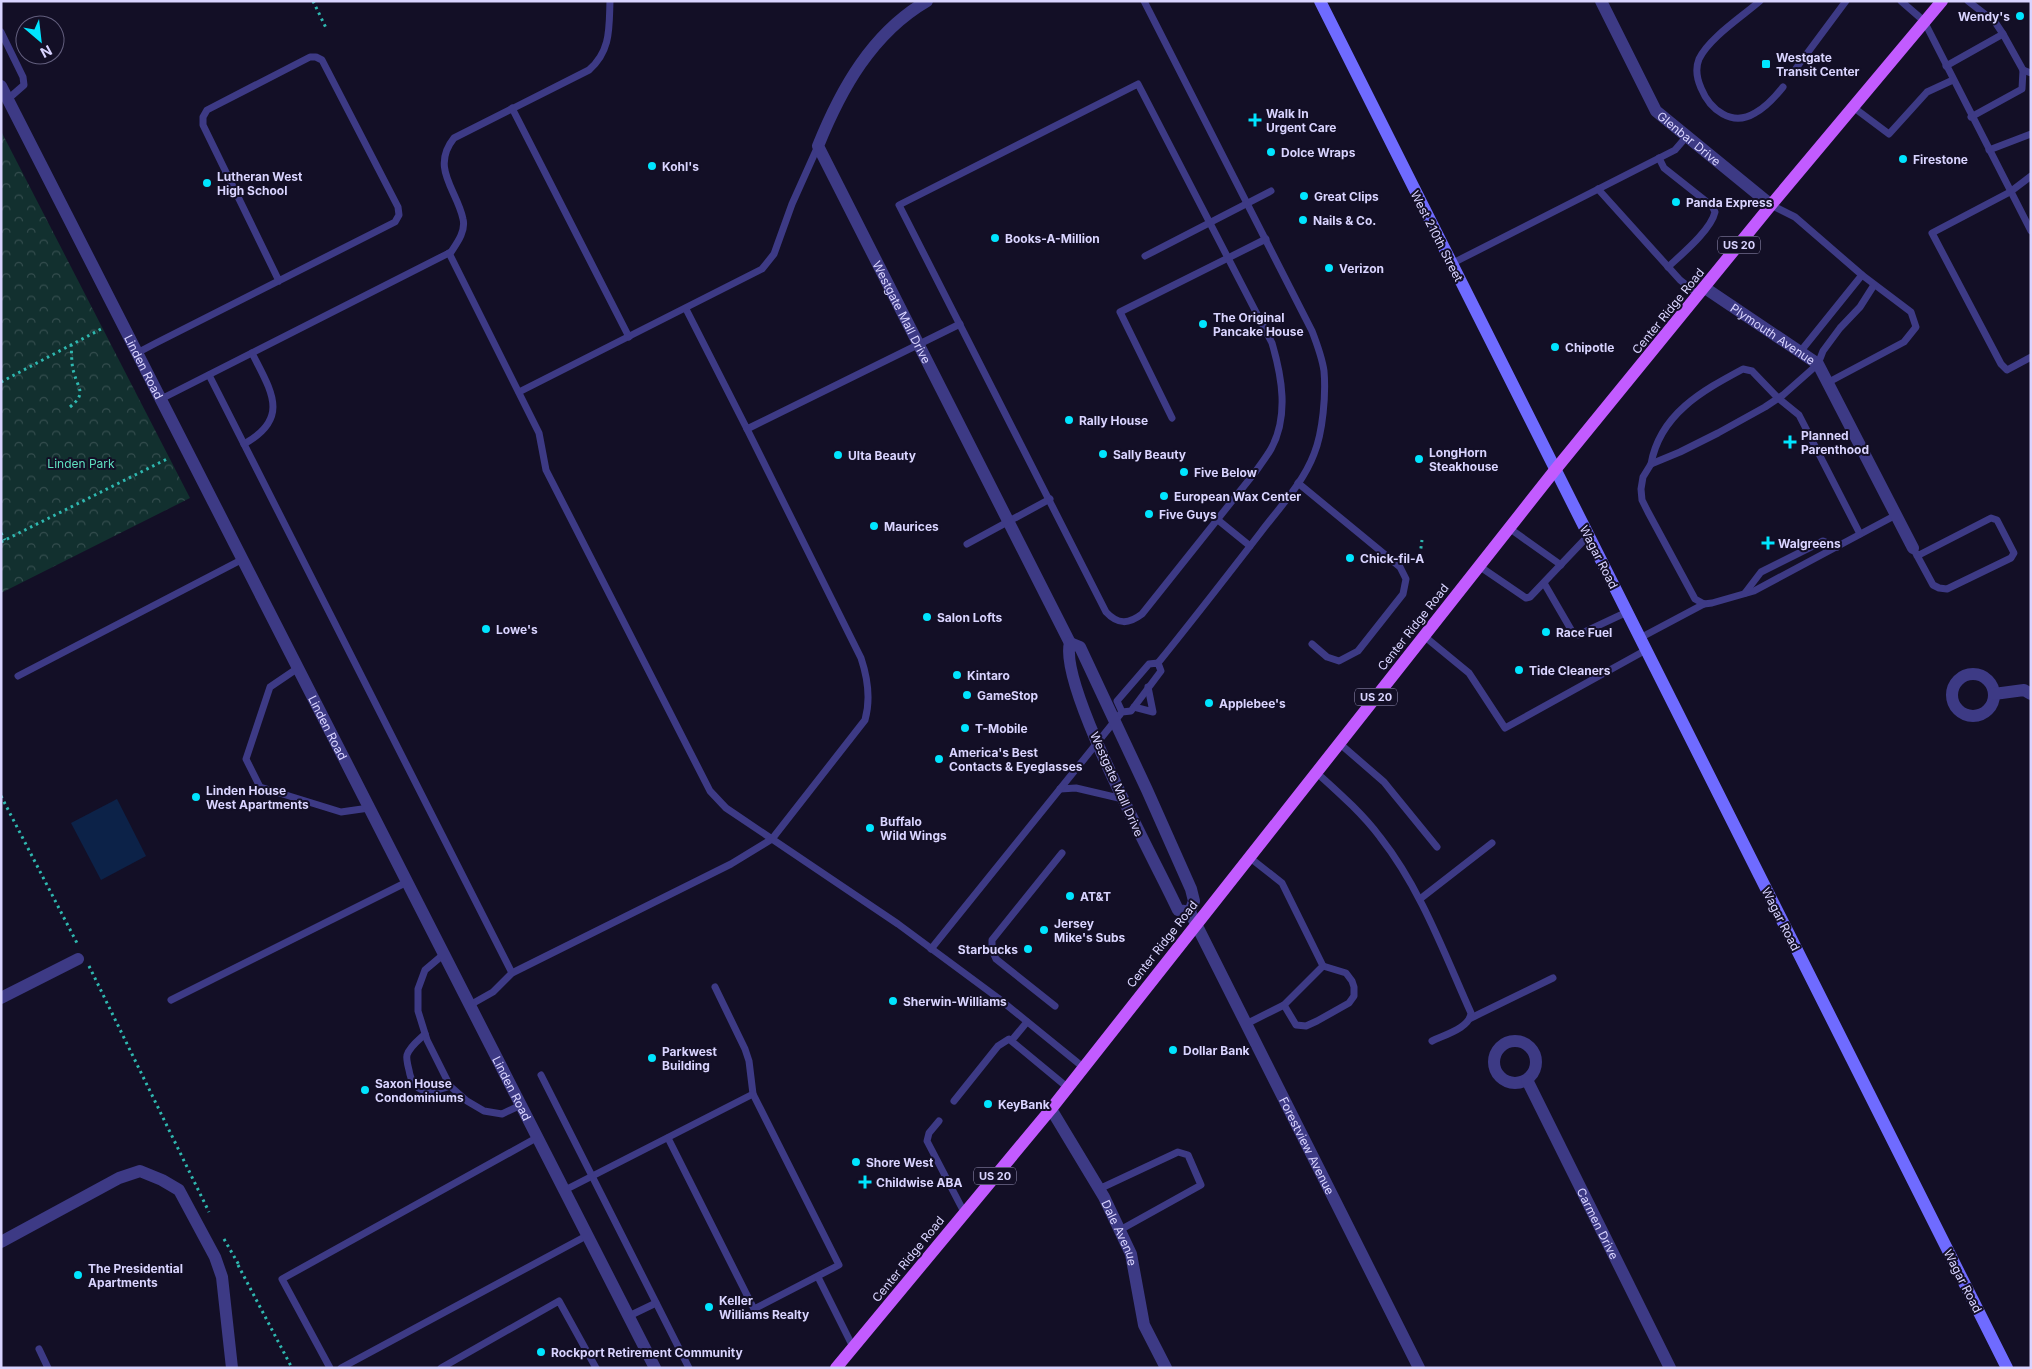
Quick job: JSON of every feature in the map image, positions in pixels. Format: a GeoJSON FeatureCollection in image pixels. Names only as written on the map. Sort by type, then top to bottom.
{"type":"FeatureCollection","features":[{"type":"Feature","properties":{"kind":"main road","name":"West 210th Street"},"geometry":{"type":"LineString","coordinates":[[1320,1],[1555,470]]}},
{"type":"Feature","properties":{"kind":"main road","name":"Center Ridge Road"},"geometry":{"type":"LineString","coordinates":[[836,1368],[1050,1109],[1555,470],[1771,205],[1942,1]]}},
{"type":"Feature","properties":{"kind":"main road","name":"Wagar Road"},"geometry":{"type":"LineString","coordinates":[[1555,470],[2007,1368]]}},
{"type":"Feature","properties":{"kind":"street"},"geometry":{"type":"LineString","coordinates":[[818,146],[841,94],[864,58],[896,24],[927,1]]}},
{"type":"Feature","properties":{"kind":"street","name":"Glenbar Drive"},"geometry":{"type":"LineString","coordinates":[[1602,1],[1656,111],[1771,205]]}},
{"type":"Feature","properties":{"kind":"street","name":"Linden Road"},"geometry":{"type":"LineString","coordinates":[[1,86],[655,1368]]}},
{"type":"Feature","properties":{"kind":"street","name":"Westgate Mall Drive"},"geometry":{"type":"LineString","coordinates":[[818,146],[1070,643],[1068,652],[1073,676],[1098,741],[1124,800],[1178,910],[1190,912]]}},
{"type":"Feature","properties":{"kind":"street","name":"Plymouth Avenue"},"geometry":{"type":"LineString","coordinates":[[1702,292],[1818,364],[1915,552]]}},
{"type":"Feature","properties":{"kind":"street","name":"Westgate Mall Drive"},"geometry":{"type":"LineString","coordinates":[[1070,643],[1080,647],[1118,716],[1191,889],[1194,901],[1190,912],[1196,924]]}},
{"type":"Feature","properties":{"kind":"street"},"geometry":{"type":"LineString","coordinates":[[1994,694],[2024,690],[2031,694]]}},
{"type":"Feature","properties":{"kind":"street","name":"Forestview Avenue"},"geometry":{"type":"LineString","coordinates":[[1196,924],[1419,1368]]}},
{"type":"Feature","properties":{"kind":"street"},"geometry":{"type":"LineString","coordinates":[[1,998],[81,958]]}},
{"type":"Feature","properties":{"kind":"street","name":"Carmen Drive"},"geometry":{"type":"LineString","coordinates":[[1527,1080],[1670,1368]]}},
{"type":"Feature","properties":{"kind":"street","name":"Dale Avenue"},"geometry":{"type":"LineString","coordinates":[[1050,1109],[1099,1189],[1131,1254],[1144,1325],[1166,1368]]}},
{"type":"Feature","properties":{"kind":"street"},"geometry":{"type":"LineString","coordinates":[[1,1242],[119,1178],[140,1171],[162,1180],[179,1190],[215,1257],[222,1277],[232,1368]]}},
{"type":"Feature","properties":{"kind":"lane"},"geometry":{"type":"LineString","coordinates":[[161,399],[449,253],[458,242],[464,220],[446,178],[444,161],[447,147],[454,138],[589,70],[598,62],[605,51],[610,1]]}},
{"type":"Feature","properties":{"kind":"lane"},"geometry":{"type":"LineString","coordinates":[[1118,716],[1117,701],[1149,664],[1158,663],[1298,483],[1315,452],[1323,409],[1324,372],[1320,352],[1312,331],[1144,1]]}},
{"type":"Feature","properties":{"kind":"lane"},"geometry":{"type":"LineString","coordinates":[[1760,1],[1712,42],[1699,59],[1696,76],[1705,97],[1718,113],[1734,118],[1754,114],[1769,103],[1783,87]]}},
{"type":"Feature","properties":{"kind":"lane"},"geometry":{"type":"LineString","coordinates":[[1794,71],[1846,1]]}},
{"type":"Feature","properties":{"kind":"lane"},"geometry":{"type":"LineString","coordinates":[[1900,1],[1924,21],[1971,117],[2031,231]]}},
{"type":"Feature","properties":{"kind":"lane"},"geometry":{"type":"LineString","coordinates":[[1968,1],[1995,22],[2027,71],[2022,89],[1971,117]]}},
{"type":"Feature","properties":{"kind":"lane"},"geometry":{"type":"LineString","coordinates":[[1,32],[23,77],[24,85],[8,99]]}},
{"type":"Feature","properties":{"kind":"lane"},"geometry":{"type":"LineString","coordinates":[[1946,66],[2002,34]]}},
{"type":"Feature","properties":{"kind":"lane"},"geometry":{"type":"LineString","coordinates":[[137,353],[279,281],[395,222],[399,215],[398,207],[322,60],[316,57],[310,57],[207,110],[203,117],[203,125],[279,281]]}},
{"type":"Feature","properties":{"kind":"lane"},"geometry":{"type":"LineString","coordinates":[[1853,107],[1889,134],[1927,92],[1953,80]]}},
{"type":"Feature","properties":{"kind":"lane"},"geometry":{"type":"LineString","coordinates":[[1138,84],[1228,258],[1272,343],[1278,364],[1282,410],[1280,427],[1271,448],[1218,520],[1142,614],[1131,621],[1121,622],[1112,618],[1106,612],[900,205],[1138,84]]}},
{"type":"Feature","properties":{"kind":"lane"},"geometry":{"type":"LineString","coordinates":[[512,108],[629,337]]}},
{"type":"Feature","properties":{"kind":"lane"},"geometry":{"type":"LineString","coordinates":[[1989,150],[2031,134]]}},
{"type":"Feature","properties":{"kind":"lane"},"geometry":{"type":"LineString","coordinates":[[1451,264],[1675,150],[1687,136]]}},
{"type":"Feature","properties":{"kind":"lane"},"geometry":{"type":"LineString","coordinates":[[519,392],[756,274],[768,263],[774,254],[818,146]]}},
{"type":"Feature","properties":{"kind":"lane"},"geometry":{"type":"LineString","coordinates":[[1659,158],[1664,168],[1712,206],[1715,212],[1713,219],[1688,248],[1668,267]]}},
{"type":"Feature","properties":{"kind":"lane"},"geometry":{"type":"LineString","coordinates":[[2031,176],[2010,192],[1932,233],[2001,364],[2008,370],[2031,357]]}},
{"type":"Feature","properties":{"kind":"lane"},"geometry":{"type":"LineString","coordinates":[[1598,189],[1680,280],[1702,292]]}},
{"type":"Feature","properties":{"kind":"lane"},"geometry":{"type":"LineString","coordinates":[[1145,256],[1211,224],[1271,191]]}},
{"type":"Feature","properties":{"kind":"lane"},"geometry":{"type":"LineString","coordinates":[[1771,205],[1795,217],[1874,285],[1910,312],[1916,327],[1904,342],[1827,383]]}},
{"type":"Feature","properties":{"kind":"lane"},"geometry":{"type":"LineString","coordinates":[[1172,418],[1120,312],[1266,239]]}},
{"type":"Feature","properties":{"kind":"lane"},"geometry":{"type":"LineString","coordinates":[[449,253],[539,433],[546,470],[710,791],[726,808],[887,916],[1027,1022],[1082,1067]]}},
{"type":"Feature","properties":{"kind":"lane"},"geometry":{"type":"LineString","coordinates":[[1800,352],[1862,275]]}},
{"type":"Feature","properties":{"kind":"lane"},"geometry":{"type":"LineString","coordinates":[[1651,464],[1745,419],[1778,398],[1818,364],[1823,351],[1840,328],[1860,307],[1874,285]]}},
{"type":"Feature","properties":{"kind":"lane"},"geometry":{"type":"LineString","coordinates":[[470,1005],[493,992],[512,973],[731,864],[772,839],[860,729],[868,708],[867,682],[860,658],[686,309]]}},
{"type":"Feature","properties":{"kind":"lane"},"geometry":{"type":"LineString","coordinates":[[747,429],[960,324]]}},
{"type":"Feature","properties":{"kind":"lane"},"geometry":{"type":"LineString","coordinates":[[244,444],[259,436],[270,423],[274,401],[269,386],[252,353]]}},
{"type":"Feature","properties":{"kind":"lane"},"geometry":{"type":"LineString","coordinates":[[1704,604],[1695,599],[1642,500],[1643,477],[1651,464],[1658,437],[1672,418],[1693,400],[1743,369],[1752,371],[1778,398],[1798,415],[1860,534]]}},
{"type":"Feature","properties":{"kind":"lane"},"geometry":{"type":"LineString","coordinates":[[209,375],[512,973]]}},
{"type":"Feature","properties":{"kind":"lane"},"geometry":{"type":"LineString","coordinates":[[1298,483],[1400,567],[1406,579],[1403,594],[1358,651],[1339,661],[1327,657],[1312,644]]}},
{"type":"Feature","properties":{"kind":"lane"},"geometry":{"type":"LineString","coordinates":[[967,544],[1050,499]]}},
{"type":"Feature","properties":{"kind":"lane"},"geometry":{"type":"LineString","coordinates":[[1640,638],[1704,604],[1726,600],[1754,590],[1896,515]]}},
{"type":"Feature","properties":{"kind":"lane"},"geometry":{"type":"LineString","coordinates":[[1991,518],[1997,520],[2014,552],[2011,558],[1947,589],[1938,588],[1934,585],[1915,552],[1991,518]]}},
{"type":"Feature","properties":{"kind":"lane"},"geometry":{"type":"LineString","coordinates":[[1218,520],[1250,546]]}},
{"type":"Feature","properties":{"kind":"lane"},"geometry":{"type":"LineString","coordinates":[[1509,528],[1561,565]]}},
{"type":"Feature","properties":{"kind":"lane"},"geometry":{"type":"LineString","coordinates":[[1479,566],[1526,598],[1530,597],[1588,536]]}},
{"type":"Feature","properties":{"kind":"lane"},"geometry":{"type":"LineString","coordinates":[[1745,594],[1761,572],[1823,541],[1837,546]]}},
{"type":"Feature","properties":{"kind":"lane"},"geometry":{"type":"LineString","coordinates":[[18,676],[243,559]]}},
{"type":"Feature","properties":{"kind":"lane"},"geometry":{"type":"LineString","coordinates":[[1544,583],[1573,633],[1578,634],[1627,612]]}},
{"type":"Feature","properties":{"kind":"lane"},"geometry":{"type":"LineString","coordinates":[[1424,636],[1469,673],[1505,728],[1646,650]]}},
{"type":"Feature","properties":{"kind":"lane"},"geometry":{"type":"LineString","coordinates":[[931,949],[1118,716],[1134,707],[1161,671],[1158,663]]}},
{"type":"Feature","properties":{"kind":"lane"},"geometry":{"type":"LineString","coordinates":[[298,668],[270,687],[246,759],[260,787],[341,812],[369,808]]}},
{"type":"Feature","properties":{"kind":"lane"},"geometry":{"type":"LineString","coordinates":[[1134,707],[1153,712],[1148,687]]}},
{"type":"Feature","properties":{"kind":"lane"},"geometry":{"type":"LineString","coordinates":[[1339,743],[1384,782],[1436,847]]}},
{"type":"Feature","properties":{"kind":"lane"},"geometry":{"type":"LineString","coordinates":[[1316,772],[1353,806],[1380,837],[1420,899],[1471,1013],[1471,1018]]}},
{"type":"Feature","properties":{"kind":"lane"},"geometry":{"type":"LineString","coordinates":[[1060,789],[1076,788],[1124,800]]}},
{"type":"Feature","properties":{"kind":"lane"},"geometry":{"type":"LineString","coordinates":[[1420,899],[1492,843]]}},
{"type":"Feature","properties":{"kind":"lane"},"geometry":{"type":"LineString","coordinates":[[1055,1006],[996,959],[992,950],[992,940],[1062,853]]}},
{"type":"Feature","properties":{"kind":"lane"},"geometry":{"type":"LineString","coordinates":[[1249,857],[1282,882],[1323,966],[1346,973],[1352,980],[1354,987],[1354,996],[1349,1003],[1306,1026],[1296,1025],[1284,1005]]}},
{"type":"Feature","properties":{"kind":"lane"},"geometry":{"type":"LineString","coordinates":[[171,1000],[407,882]]}},
{"type":"Feature","properties":{"kind":"lane"},"geometry":{"type":"LineString","coordinates":[[444,954],[425,970],[418,989],[418,1011],[425,1034],[450,1086],[467,1102],[484,1111],[502,1114],[521,1105]]}},
{"type":"Feature","properties":{"kind":"lane"},"geometry":{"type":"LineString","coordinates":[[1246,1024],[1284,1005],[1323,966]]}},
{"type":"Feature","properties":{"kind":"lane"},"geometry":{"type":"LineString","coordinates":[[1432,1041],[1466,1024],[1471,1018],[1553,978]]}},
{"type":"Feature","properties":{"kind":"lane"},"geometry":{"type":"LineString","coordinates":[[668,1138],[754,1309],[839,1265],[753,1094],[749,1061],[745,1049],[714,987]]}},
{"type":"Feature","properties":{"kind":"lane"},"geometry":{"type":"LineString","coordinates":[[1012,1040],[1027,1022]]}},
{"type":"Feature","properties":{"kind":"lane"},"geometry":{"type":"LineString","coordinates":[[425,1034],[410,1048],[407,1056],[409,1073],[416,1087],[424,1091],[436,1091],[450,1086]]}},
{"type":"Feature","properties":{"kind":"lane"},"geometry":{"type":"LineString","coordinates":[[954,1101],[998,1046],[1005,1040],[1012,1040],[1068,1086]]}},
{"type":"Feature","properties":{"kind":"lane"},"geometry":{"type":"LineString","coordinates":[[541,1075],[689,1368]]}},
{"type":"Feature","properties":{"kind":"lane"},"geometry":{"type":"LineString","coordinates":[[565,1190],[753,1094]]}},
{"type":"Feature","properties":{"kind":"lane"},"geometry":{"type":"LineString","coordinates":[[939,1121],[930,1133],[927,1141],[964,1212]]}},
{"type":"Feature","properties":{"kind":"lane"},"geometry":{"type":"LineString","coordinates":[[330,1368],[282,1279],[538,1137]]}},
{"type":"Feature","properties":{"kind":"lane"},"geometry":{"type":"LineString","coordinates":[[1099,1189],[1178,1152],[1188,1155],[1200,1185],[1120,1230]]}},
{"type":"Feature","properties":{"kind":"lane"},"geometry":{"type":"LineString","coordinates":[[341,1368],[588,1235]]}},
{"type":"Feature","properties":{"kind":"lane"},"geometry":{"type":"LineString","coordinates":[[818,1277],[853,1347]]}},
{"type":"Feature","properties":{"kind":"lane"},"geometry":{"type":"LineString","coordinates":[[441,1368],[559,1301],[596,1368]]}},
{"type":"Feature","properties":{"kind":"lane"},"geometry":{"type":"LineString","coordinates":[[629,1316],[656,1304]]}},
{"type":"Feature","properties":{"kind":"lane"},"geometry":{"type":"LineString","coordinates":[[39,1349],[48,1368]]}},
{"type":"Feature","properties":{"kind":"path"},"geometry":{"type":"LineString","coordinates":[[313,1],[327,30]]}},
{"type":"Feature","properties":{"kind":"path"},"geometry":{"type":"LineString","coordinates":[[1,382],[103,328]]}},
{"type":"Feature","properties":{"kind":"path"},"geometry":{"type":"LineString","coordinates":[[70,407],[78,401],[80,389],[74,374],[71,345]]}},
{"type":"Feature","properties":{"kind":"path"},"geometry":{"type":"LineString","coordinates":[[1,533],[3,541],[169,458]]}},
{"type":"Feature","properties":{"kind":"path"},"geometry":{"type":"LineString","coordinates":[[1420,555],[1422,540]]}},
{"type":"Feature","properties":{"kind":"path"},"geometry":{"type":"LineString","coordinates":[[1,796],[212,1218]]}},
{"type":"Feature","properties":{"kind":"path"},"geometry":{"type":"LineString","coordinates":[[221,1235],[239,1265],[292,1368]]}},
{"type":"Feature","properties":{"kind":"path"},"geometry":{"type":"LineString","coordinates":[[219,1268],[239,1265]]}},
{"type":"Feature","properties":{"kind":"green space","name":"Linden Park"},"geometry":{"type":"Polygon","coordinates":[[[1,131],[190,498],[1,593],[1,131]]]}},
{"type":"Feature","properties":{"kind":"water"},"geometry":{"type":"Polygon","coordinates":[[[117,799],[146,856],[101,880],[71,823],[117,799]]]}},
{"type":"Feature","properties":{"kind":"place","name":"Wendy's"},"geometry":{"type":"Point","coordinates":[2020,16]}},
{"type":"Feature","properties":{"kind":"place","name":"Westgate Transit Center"},"geometry":{"type":"Point","coordinates":[1766,64]}},
{"type":"Feature","properties":{"kind":"place","name":"Walk In Urgent Care"},"geometry":{"type":"Point","coordinates":[1255,120]}},
{"type":"Feature","properties":{"kind":"place","name":"Dolce Wraps"},"geometry":{"type":"Point","coordinates":[1271,152]}},
{"type":"Feature","properties":{"kind":"place","name":"Firestone"},"geometry":{"type":"Point","coordinates":[1903,159]}},
{"type":"Feature","properties":{"kind":"place","name":"Kohl's"},"geometry":{"type":"Point","coordinates":[652,166]}},
{"type":"Feature","properties":{"kind":"place","name":"Lutheran West High School"},"geometry":{"type":"Point","coordinates":[207,183]}},
{"type":"Feature","properties":{"kind":"place","name":"Great Clips"},"geometry":{"type":"Point","coordinates":[1304,196]}},
{"type":"Feature","properties":{"kind":"place","name":"Panda Express"},"geometry":{"type":"Point","coordinates":[1676,202]}},
{"type":"Feature","properties":{"kind":"place","name":"Nails & Co."},"geometry":{"type":"Point","coordinates":[1303,220]}},
{"type":"Feature","properties":{"kind":"place","name":"Books-A-Million"},"geometry":{"type":"Point","coordinates":[995,238]}},
{"type":"Feature","properties":{"kind":"place","name":"Verizon"},"geometry":{"type":"Point","coordinates":[1329,268]}},
{"type":"Feature","properties":{"kind":"place","name":"The Original Pancake House"},"geometry":{"type":"Point","coordinates":[1203,324]}},
{"type":"Feature","properties":{"kind":"place","name":"Chipotle"},"geometry":{"type":"Point","coordinates":[1555,347]}},
{"type":"Feature","properties":{"kind":"place","name":"Rally House"},"geometry":{"type":"Point","coordinates":[1069,420]}},
{"type":"Feature","properties":{"kind":"place","name":"Planned Parenthood"},"geometry":{"type":"Point","coordinates":[1790,442]}},
{"type":"Feature","properties":{"kind":"place","name":"Sally Beauty"},"geometry":{"type":"Point","coordinates":[1103,454]}},
{"type":"Feature","properties":{"kind":"place","name":"Ulta Beauty"},"geometry":{"type":"Point","coordinates":[838,455]}},
{"type":"Feature","properties":{"kind":"place","name":"LongHorn Steakhouse"},"geometry":{"type":"Point","coordinates":[1419,459]}},
{"type":"Feature","properties":{"kind":"place","name":"Five Below"},"geometry":{"type":"Point","coordinates":[1184,472]}},
{"type":"Feature","properties":{"kind":"place","name":"European Wax Center"},"geometry":{"type":"Point","coordinates":[1164,496]}},
{"type":"Feature","properties":{"kind":"place","name":"Five Guys"},"geometry":{"type":"Point","coordinates":[1149,514]}},
{"type":"Feature","properties":{"kind":"place","name":"Maurices"},"geometry":{"type":"Point","coordinates":[874,526]}},
{"type":"Feature","properties":{"kind":"place","name":"Walgreens"},"geometry":{"type":"Point","coordinates":[1768,543]}},
{"type":"Feature","properties":{"kind":"place","name":"Chick-fil-A"},"geometry":{"type":"Point","coordinates":[1350,558]}},
{"type":"Feature","properties":{"kind":"place","name":"Salon Lofts"},"geometry":{"type":"Point","coordinates":[927,617]}},
{"type":"Feature","properties":{"kind":"place","name":"Lowe's"},"geometry":{"type":"Point","coordinates":[486,629]}},
{"type":"Feature","properties":{"kind":"place","name":"Race Fuel"},"geometry":{"type":"Point","coordinates":[1546,632]}},
{"type":"Feature","properties":{"kind":"place","name":"Tide Cleaners"},"geometry":{"type":"Point","coordinates":[1519,670]}},
{"type":"Feature","properties":{"kind":"place","name":"Kintaro"},"geometry":{"type":"Point","coordinates":[957,675]}},
{"type":"Feature","properties":{"kind":"place","name":"GameStop"},"geometry":{"type":"Point","coordinates":[967,695]}},
{"type":"Feature","properties":{"kind":"place","name":"Applebee's"},"geometry":{"type":"Point","coordinates":[1209,703]}},
{"type":"Feature","properties":{"kind":"place","name":"T-Mobile"},"geometry":{"type":"Point","coordinates":[965,728]}},
{"type":"Feature","properties":{"kind":"place","name":"America's Best Contacts & Eyeglasses"},"geometry":{"type":"Point","coordinates":[939,759]}},
{"type":"Feature","properties":{"kind":"place","name":"Linden House West Apartments"},"geometry":{"type":"Point","coordinates":[196,797]}},
{"type":"Feature","properties":{"kind":"place","name":"Buffalo Wild Wings"},"geometry":{"type":"Point","coordinates":[870,828]}},
{"type":"Feature","properties":{"kind":"place","name":"AT&T"},"geometry":{"type":"Point","coordinates":[1070,896]}},
{"type":"Feature","properties":{"kind":"place","name":"Jersey Mike's Subs"},"geometry":{"type":"Point","coordinates":[1044,930]}},
{"type":"Feature","properties":{"kind":"place","name":"Starbucks"},"geometry":{"type":"Point","coordinates":[1028,949]}},
{"type":"Feature","properties":{"kind":"place","name":"Sherwin-Williams"},"geometry":{"type":"Point","coordinates":[893,1001]}},
{"type":"Feature","properties":{"kind":"place","name":"Dollar Bank"},"geometry":{"type":"Point","coordinates":[1173,1050]}},
{"type":"Feature","properties":{"kind":"place","name":"Parkwest Building"},"geometry":{"type":"Point","coordinates":[652,1058]}},
{"type":"Feature","properties":{"kind":"place","name":"Saxon House Condominiums"},"geometry":{"type":"Point","coordinates":[365,1090]}},
{"type":"Feature","properties":{"kind":"place","name":"KeyBank"},"geometry":{"type":"Point","coordinates":[988,1104]}},
{"type":"Feature","properties":{"kind":"place","name":"Shore West"},"geometry":{"type":"Point","coordinates":[856,1162]}},
{"type":"Feature","properties":{"kind":"place","name":"Childwise ABA"},"geometry":{"type":"Point","coordinates":[865,1182]}},
{"type":"Feature","properties":{"kind":"place","name":"The Presidential Apartments"},"geometry":{"type":"Point","coordinates":[78,1275]}},
{"type":"Feature","properties":{"kind":"place","name":"Keller Williams Realty"},"geometry":{"type":"Point","coordinates":[709,1307]}},
{"type":"Feature","properties":{"kind":"place","name":"Rockport Retirement Community"},"geometry":{"type":"Point","coordinates":[541,1352]}}]}
